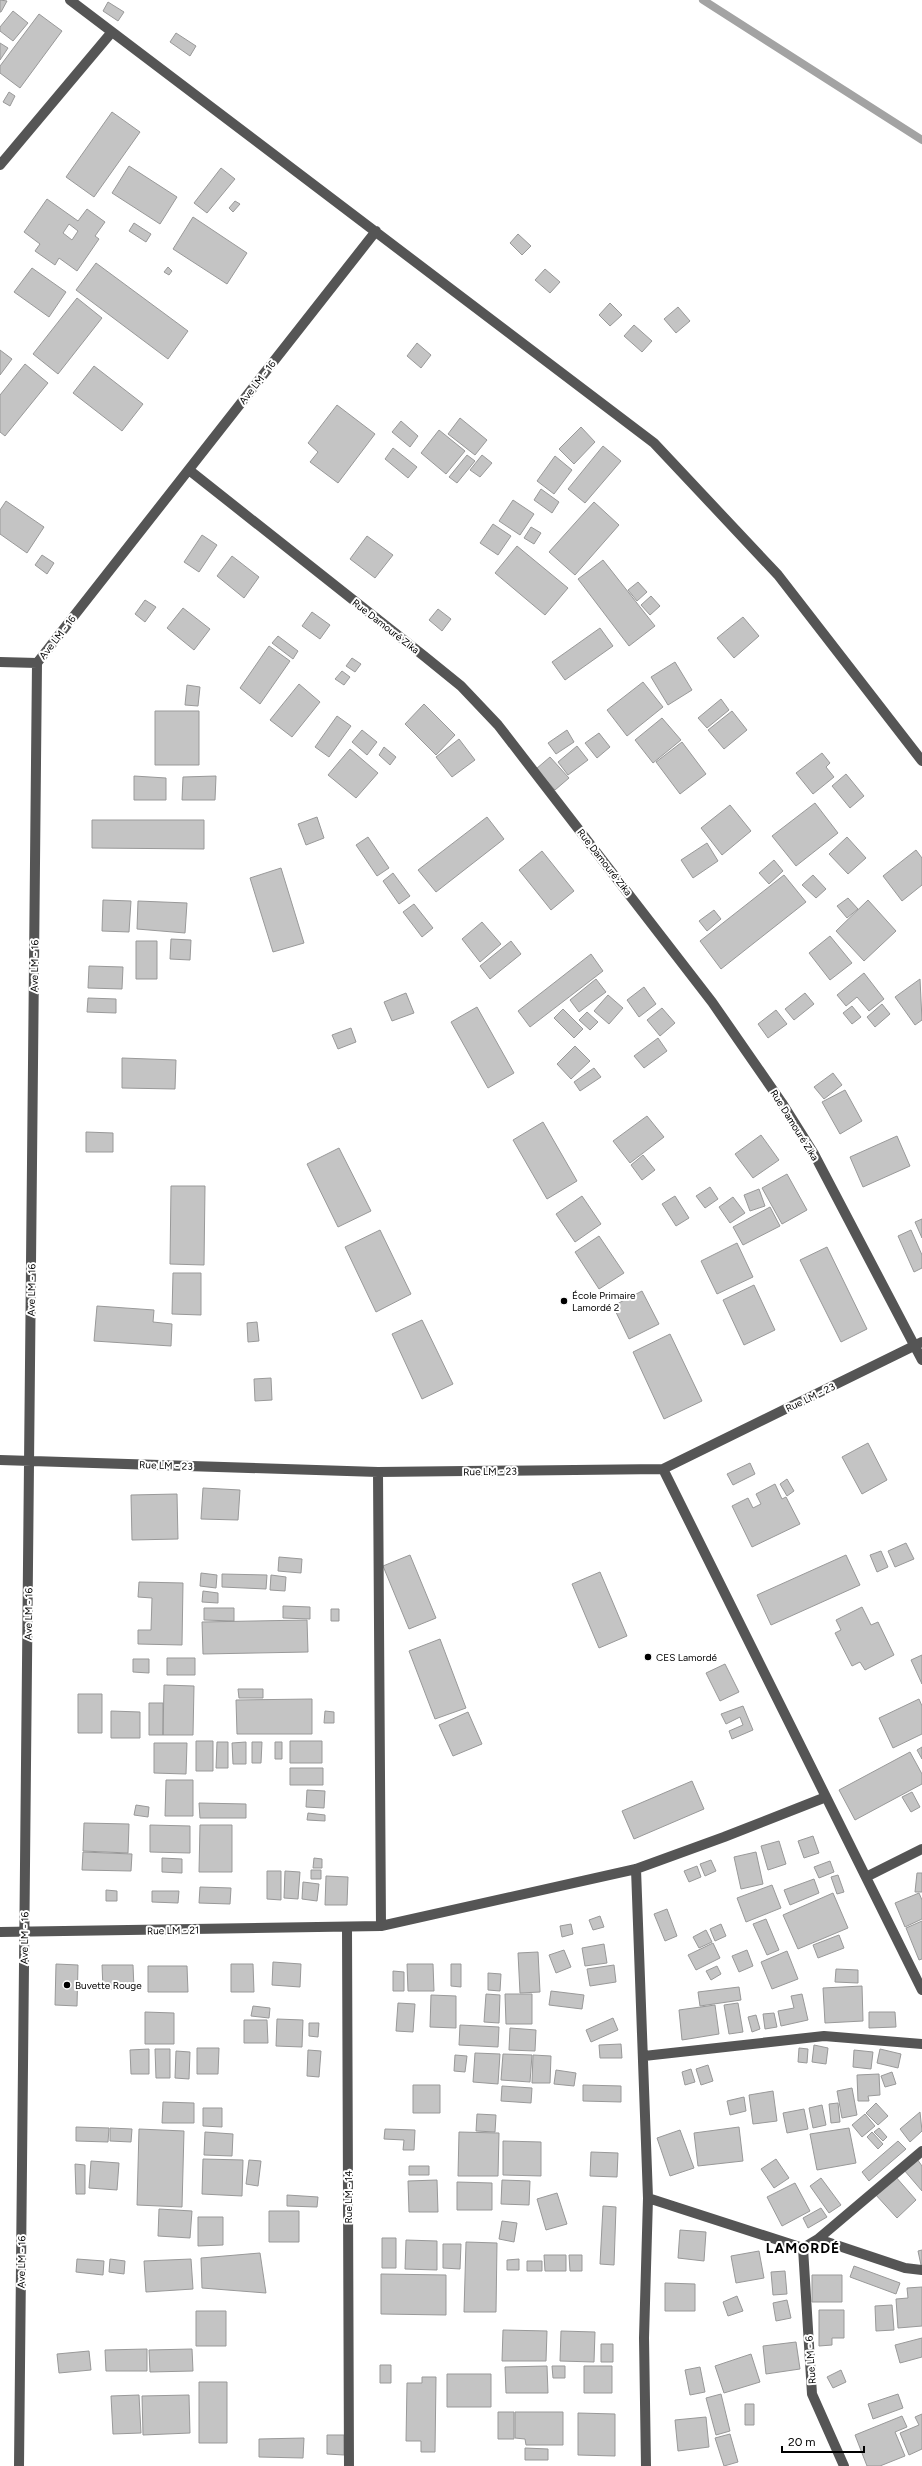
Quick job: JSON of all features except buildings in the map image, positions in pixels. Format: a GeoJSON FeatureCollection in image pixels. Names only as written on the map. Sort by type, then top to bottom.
{"type":"FeatureCollection","features":[{"type":"Feature","properties":{"kind":"street"},"geometry":{"type":"LineString","coordinates":[[70,0],[111,33],[376,231],[654,443],[778,575],[922,761]]}},
{"type":"Feature","properties":{"kind":"street"},"geometry":{"type":"LineString","coordinates":[[0,165],[111,33]]}},
{"type":"Feature","properties":{"kind":"street","name":"Ave LM - 16"},"geometry":{"type":"LineString","coordinates":[[19,2466],[37,663],[376,231]]}},
{"type":"Feature","properties":{"kind":"street","name":"Rue Damouré Zika"},"geometry":{"type":"LineString","coordinates":[[189,470],[461,686],[498,725],[707,996],[782,1103],[814,1154],[918,1344],[922,1360]]}},
{"type":"Feature","properties":{"kind":"street"},"geometry":{"type":"LineString","coordinates":[[0,662],[37,663]]}},
{"type":"Feature","properties":{"kind":"street","name":"Rue LM - 23"},"geometry":{"type":"LineString","coordinates":[[0,1460],[378,1472],[663,1468],[918,1344]]}},
{"type":"Feature","properties":{"kind":"street"},"geometry":{"type":"LineString","coordinates":[[663,1468],[922,1990]]}},
{"type":"Feature","properties":{"kind":"street"},"geometry":{"type":"LineString","coordinates":[[378,1472],[381,1926]]}},
{"type":"Feature","properties":{"kind":"street","name":"Rue LM - 21"},"geometry":{"type":"LineString","coordinates":[[0,1932],[347,1928],[381,1926],[636,1869],[724,1838],[826,1797]]}},
{"type":"Feature","properties":{"kind":"street"},"geometry":{"type":"LineString","coordinates":[[866,1877],[922,1849]]}},
{"type":"Feature","properties":{"kind":"street"},"geometry":{"type":"LineString","coordinates":[[636,1869],[648,2198],[644,2338],[646,2466]]}},
{"type":"Feature","properties":{"kind":"street","name":"Rue LM - 14"},"geometry":{"type":"LineString","coordinates":[[347,1928],[349,2466]]}},
{"type":"Feature","properties":{"kind":"street"},"geometry":{"type":"LineString","coordinates":[[644,2056],[824,2036],[922,2044]]}},
{"type":"Feature","properties":{"kind":"street"},"geometry":{"type":"LineString","coordinates":[[648,2198],[803,2248],[818,2239],[922,2151]]}},
{"type":"Feature","properties":{"kind":"street"},"geometry":{"type":"LineString","coordinates":[[818,2239],[905,2268],[922,2270]]}},
{"type":"Feature","properties":{"kind":"street","name":"Rue LM - 6"},"geometry":{"type":"LineString","coordinates":[[803,2248],[812,2394],[844,2466]]}},
{"type":"Feature","properties":{"kind":"waterway"},"geometry":{"type":"LineString","coordinates":[[703,0],[922,140]]}},
{"type":"Feature","properties":{"kind":"place","name":"École Primaire Lamordé 2"},"geometry":{"type":"Point","coordinates":[564,1301]}},
{"type":"Feature","properties":{"kind":"place","name":"CES Lamordé"},"geometry":{"type":"Point","coordinates":[648,1657]}},
{"type":"Feature","properties":{"kind":"place","name":"Buvette Rouge"},"geometry":{"type":"Point","coordinates":[67,1985]}},
{"type":"Feature","properties":{"kind":"district","name":"LAMORDÉ"},"geometry":{"type":"Point","coordinates":[803,2248]}}]}
